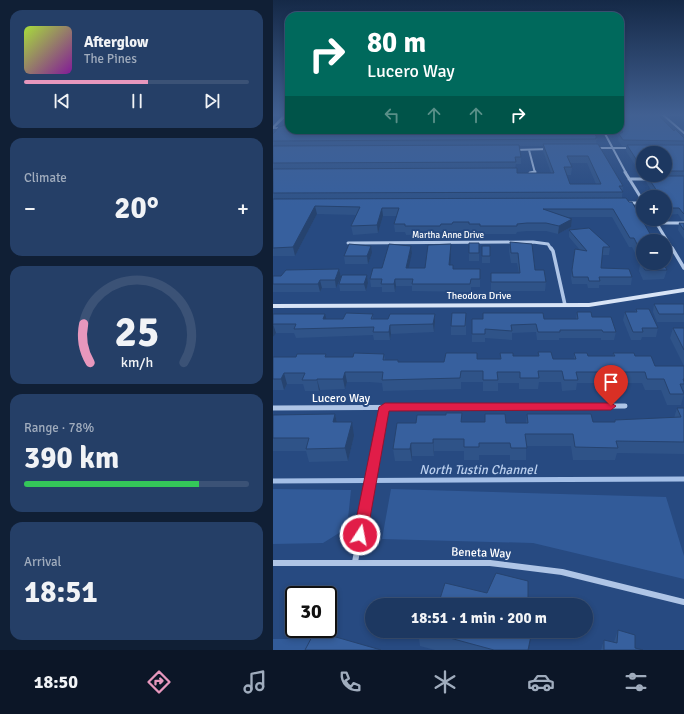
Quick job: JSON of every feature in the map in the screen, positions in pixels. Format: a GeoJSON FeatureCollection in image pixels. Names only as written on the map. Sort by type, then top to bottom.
{"type":"FeatureCollection","features":[{"type":"Feature","properties":{"kind":"street"},"geometry":{"type":"LineString","coordinates":[[611,144],[636,190]]}},
{"type":"Feature","properties":{"kind":"street"},"geometry":{"type":"LineString","coordinates":[[592,148],[636,148]]}},
{"type":"Feature","properties":{"kind":"street"},"geometry":{"type":"LineString","coordinates":[[513,150],[557,149]]}},
{"type":"Feature","properties":{"kind":"street"},"geometry":{"type":"LineString","coordinates":[[527,173],[535,173],[529,150]]}},
{"type":"Feature","properties":{"kind":"street"},"geometry":{"type":"LineString","coordinates":[[629,179],[636,179]]}},
{"type":"Feature","properties":{"kind":"street"},"geometry":{"type":"LineString","coordinates":[[627,203],[636,202]]}},
{"type":"Feature","properties":{"kind":"street"},"geometry":{"type":"LineString","coordinates":[[672,223],[684,223]]}},
{"type":"Feature","properties":{"kind":"street"},"geometry":{"type":"LineString","coordinates":[[659,226],[684,268]]}},
{"type":"Feature","properties":{"kind":"street","name":"Martha Anne Drive"},"geometry":{"type":"LineString","coordinates":[[348,243],[533,242],[548,244],[553,251],[565,305]]}},
{"type":"Feature","properties":{"kind":"street","name":"Theodora Drive"},"geometry":{"type":"LineString","coordinates":[[273,306],[565,305],[611,302],[684,290]]}},
{"type":"Feature","properties":{"kind":"street","name":"Lucero Way"},"geometry":{"type":"LineString","coordinates":[[273,408],[625,406]]}},
{"type":"Feature","properties":{"kind":"street"},"geometry":{"type":"LineString","coordinates":[[355,562],[385,407]]}},
{"type":"Feature","properties":{"kind":"street","name":"Beneta Way"},"geometry":{"type":"LineString","coordinates":[[273,563],[489,563],[562,572],[684,602]]}},
{"type":"Feature","properties":{"kind":"shaded area"},"geometry":{"type":"Polygon","coordinates":[[[273,489],[351,490],[347,528],[323,543],[273,544],[273,489]]]}},
{"type":"Feature","properties":{"kind":"shaded area"},"geometry":{"type":"Polygon","coordinates":[[[391,489],[666,497],[684,556],[684,579],[533,543],[382,539],[391,489]]]}},
{"type":"Feature","properties":{"kind":"shaded area"},"geometry":{"type":"Polygon","coordinates":[[[273,639],[312,639],[309,650],[273,650],[273,639]]]}},
{"type":"Feature","properties":{"kind":"building"},"geometry":{"type":"Polygon","coordinates":[[[543,144],[598,144],[623,186],[619,186],[623,192],[273,193],[273,169],[517,168],[517,173],[554,173],[543,144]],[[567,156],[572,167],[564,167],[570,184],[601,184],[588,156],[567,156]]]}},
{"type":"Feature","properties":{"kind":"building"},"geometry":{"type":"Polygon","coordinates":[[[519,145],[521,157],[515,157],[516,162],[273,163],[273,146],[519,145]]]}},
{"type":"Feature","properties":{"kind":"building"},"geometry":{"type":"Polygon","coordinates":[[[627,145],[684,145],[684,171],[672,171],[672,146],[636,146],[636,159],[627,145]]]}},
{"type":"Feature","properties":{"kind":"building"},"geometry":{"type":"Polygon","coordinates":[[[672,176],[684,176],[684,214],[679,208],[672,208],[672,190],[656,190],[651,182],[672,182],[672,176]]]}},
{"type":"Feature","properties":{"kind":"building"},"geometry":{"type":"Polygon","coordinates":[[[626,198],[629,202],[632,202],[636,209],[636,226],[646,226],[650,234],[636,234],[636,242],[634,238],[630,238],[613,209],[543,209],[572,219],[559,226],[546,223],[527,223],[517,224],[517,226],[480,226],[480,224],[469,224],[469,222],[453,222],[452,224],[441,224],[440,226],[405,226],[405,224],[394,224],[399,208],[382,208],[377,225],[351,226],[360,207],[315,206],[293,247],[273,248],[273,199],[626,198]]]}},
{"type":"Feature","properties":{"kind":"building"},"geometry":{"type":"Polygon","coordinates":[[[679,223],[684,223],[684,230],[679,223]]]}},
{"type":"Feature","properties":{"kind":"building"},"geometry":{"type":"Polygon","coordinates":[[[589,228],[610,247],[603,247],[601,268],[629,269],[632,277],[599,277],[600,281],[589,281],[588,277],[573,277],[572,270],[575,249],[587,251],[569,230],[589,228]]]}},
{"type":"Feature","properties":{"kind":"building"},"geometry":{"type":"Polygon","coordinates":[[[510,242],[532,244],[535,270],[544,270],[546,282],[491,282],[491,273],[520,273],[518,253],[511,253],[510,242]]]}},
{"type":"Feature","properties":{"kind":"building"},"geometry":{"type":"Polygon","coordinates":[[[469,243],[479,243],[479,253],[469,253],[469,243]]]}},
{"type":"Feature","properties":{"kind":"building"},"geometry":{"type":"Polygon","coordinates":[[[349,244],[371,246],[367,256],[344,256],[349,244]]]}},
{"type":"Feature","properties":{"kind":"building"},"geometry":{"type":"Polygon","coordinates":[[[389,244],[411,246],[406,268],[425,268],[428,245],[451,244],[449,265],[453,265],[453,269],[480,269],[480,279],[471,279],[470,284],[412,284],[413,279],[395,279],[394,284],[381,284],[382,279],[370,279],[373,268],[382,268],[389,244]]]}},
{"type":"Feature","properties":{"kind":"building"},"geometry":{"type":"Polygon","coordinates":[[[482,246],[490,246],[490,256],[482,256],[482,246]]]}},
{"type":"Feature","properties":{"kind":"building"},"geometry":{"type":"Polygon","coordinates":[[[339,269],[335,280],[320,280],[318,284],[273,284],[273,276],[281,276],[286,270],[339,269]]]}},
{"type":"Feature","properties":{"kind":"building"},"geometry":{"type":"Polygon","coordinates":[[[342,275],[367,275],[364,284],[339,284],[342,275]]]}},
{"type":"Feature","properties":{"kind":"building"},"geometry":{"type":"Polygon","coordinates":[[[654,304],[684,304],[684,314],[659,314],[654,304]]]}},
{"type":"Feature","properties":{"kind":"building"},"geometry":{"type":"Polygon","coordinates":[[[636,309],[649,309],[658,328],[642,328],[643,332],[633,332],[625,312],[637,312],[636,309]]]}},
{"type":"Feature","properties":{"kind":"building"},"geometry":{"type":"Polygon","coordinates":[[[577,312],[591,312],[592,317],[611,317],[616,332],[603,332],[602,330],[560,330],[560,332],[538,332],[536,324],[511,325],[512,331],[485,329],[485,334],[472,334],[472,319],[483,319],[483,313],[543,313],[544,319],[578,319],[577,312]]]}},
{"type":"Feature","properties":{"kind":"building"},"geometry":{"type":"Polygon","coordinates":[[[346,313],[373,314],[371,319],[388,319],[390,314],[435,314],[433,324],[390,325],[389,332],[373,332],[374,327],[294,329],[296,324],[273,324],[273,314],[325,314],[323,319],[343,319],[346,313]]]}},
{"type":"Feature","properties":{"kind":"building"},"geometry":{"type":"Polygon","coordinates":[[[452,313],[466,313],[465,326],[451,326],[452,313]]]}},
{"type":"Feature","properties":{"kind":"building"},"geometry":{"type":"Polygon","coordinates":[[[673,328],[684,328],[684,350],[673,328]]]}},
{"type":"Feature","properties":{"kind":"building"},"geometry":{"type":"Polygon","coordinates":[[[538,352],[551,352],[553,359],[576,359],[574,353],[587,353],[588,356],[615,356],[613,353],[634,353],[635,356],[651,356],[655,366],[684,366],[684,384],[680,384],[684,394],[670,394],[664,379],[647,379],[645,372],[576,372],[578,380],[564,380],[562,371],[538,371],[539,378],[520,378],[520,372],[497,372],[498,380],[483,380],[483,371],[461,371],[460,378],[382,380],[383,372],[345,372],[343,379],[302,380],[305,373],[284,373],[281,379],[273,379],[273,357],[296,357],[297,354],[326,354],[325,357],[353,357],[354,353],[384,354],[383,360],[398,360],[398,362],[444,362],[446,353],[477,353],[477,359],[501,359],[500,353],[513,353],[513,356],[539,356],[538,352]]]}},
{"type":"Feature","properties":{"kind":"building"},"geometry":{"type":"Polygon","coordinates":[[[677,408],[684,408],[684,442],[616,441],[618,448],[575,447],[573,434],[525,434],[527,448],[511,448],[510,443],[479,443],[479,447],[464,447],[464,439],[433,439],[433,443],[411,443],[410,449],[393,449],[397,423],[416,423],[417,415],[446,415],[446,413],[462,413],[461,422],[485,422],[485,414],[505,414],[506,423],[528,423],[527,414],[591,414],[593,422],[615,422],[615,420],[681,417],[677,408]]]}},
{"type":"Feature","properties":{"kind":"building"},"geometry":{"type":"Polygon","coordinates":[[[335,414],[333,422],[352,422],[345,448],[306,449],[309,438],[273,438],[273,415],[335,414]]]}},
{"type":"Feature","properties":{"kind":"building"},"geometry":{"type":"Polygon","coordinates":[[[496,573],[528,581],[528,598],[440,598],[445,583],[487,593],[496,573]]]}},
{"type":"Feature","properties":{"kind":"building"},"geometry":{"type":"Polygon","coordinates":[[[618,630],[635,635],[635,648],[643,650],[604,650],[604,640],[617,643],[618,630]]]}},
{"type":"Feature","properties":{"kind":"building"},"geometry":{"type":"Polygon","coordinates":[[[337,637],[381,650],[305,650],[311,638],[337,637]]]}},
{"type":"Feature","properties":{"kind":"building"},"geometry":{"type":"Polygon","coordinates":[[[450,638],[531,638],[528,650],[494,650],[450,638]]]}},
{"type":"Feature","properties":{"kind":"waterway","name":"North Tustin Channel"},"geometry":{"type":"LineString","coordinates":[[273,481],[684,479],[663,479]]}},
{"type":"Feature","properties":{"kind":"route"},"geometry":{"type":"LineString","coordinates":[[360,535],[385,407],[611,406]]}}]}
